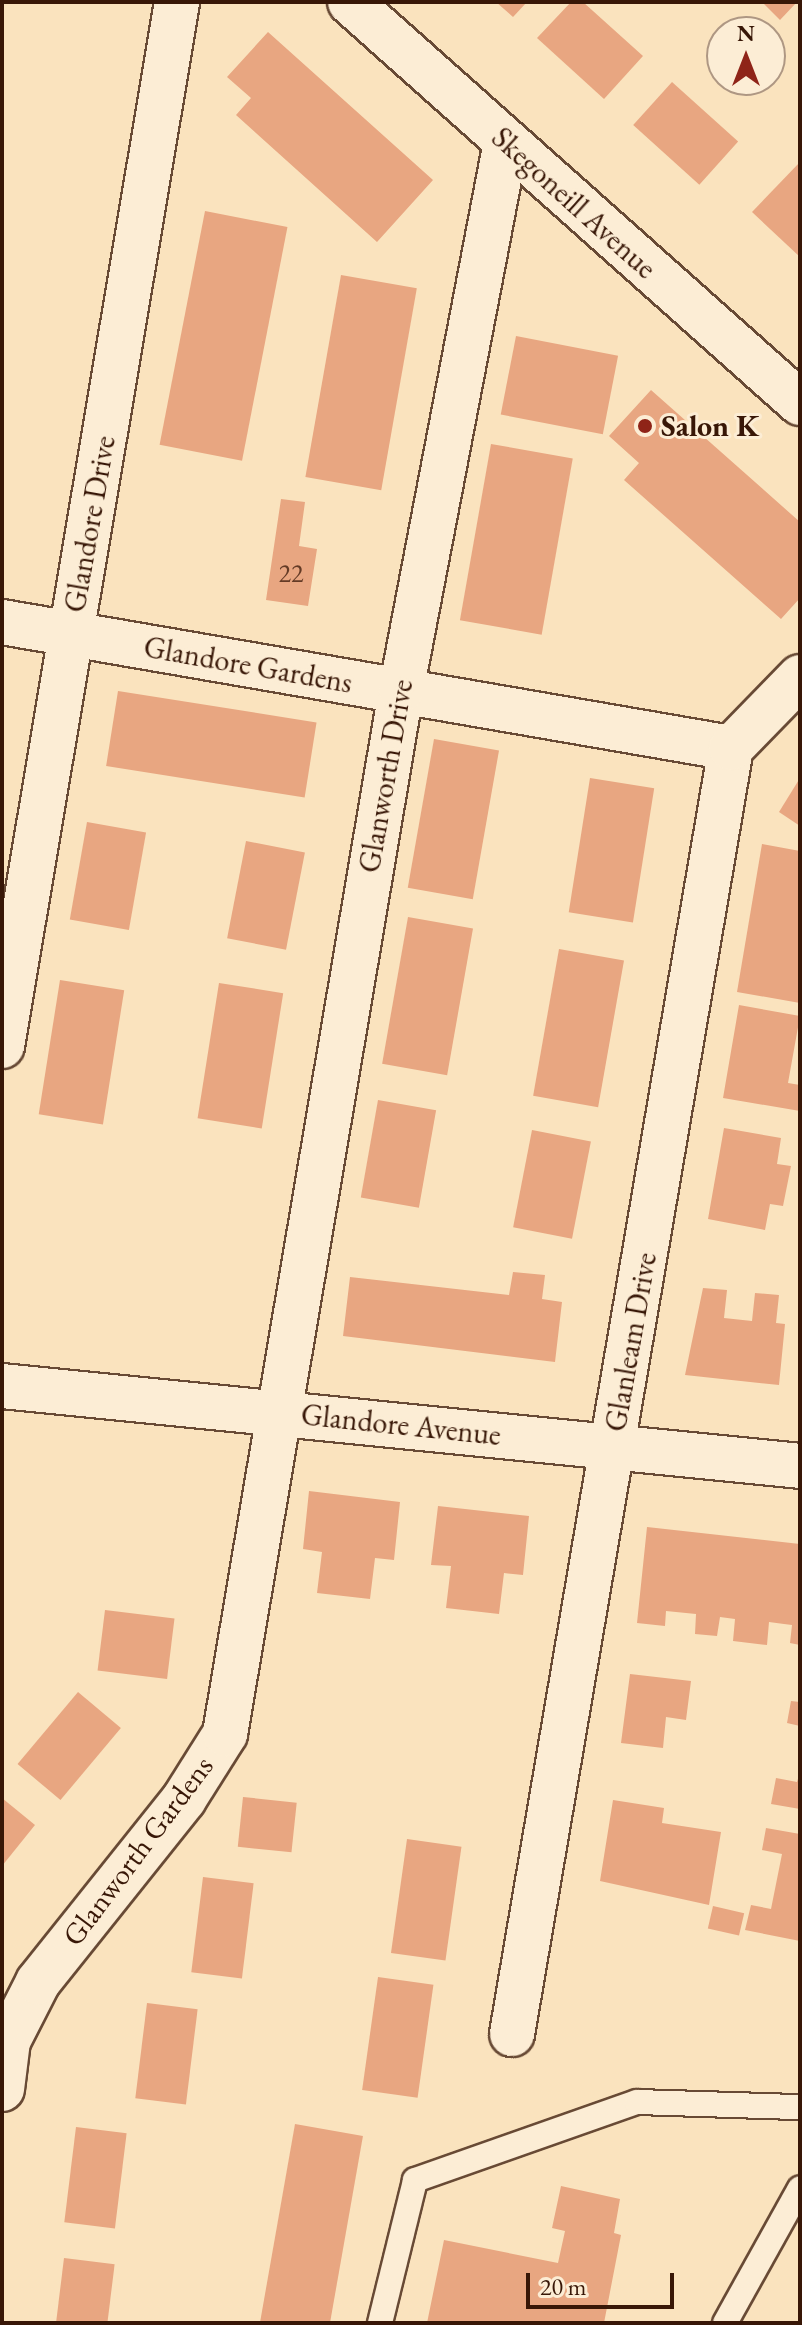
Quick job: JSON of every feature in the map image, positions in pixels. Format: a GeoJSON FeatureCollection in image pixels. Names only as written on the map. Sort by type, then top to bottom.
{"type":"FeatureCollection","features":[{"type":"Feature","properties":{"kind":"street","name":"Glandore Drive"},"geometry":{"type":"LineString","coordinates":[[2,1046],[177,2]]}},
{"type":"Feature","properties":{"kind":"street","name":"Skegoneill Avenue"},"geometry":{"type":"LineString","coordinates":[[350,2],[800,403]]}},
{"type":"Feature","properties":{"kind":"street","name":"Glanworth Drive"},"geometry":{"type":"LineString","coordinates":[[274,1412],[401,691],[506,142]]}},
{"type":"Feature","properties":{"kind":"street","name":"Glandore Gardens"},"geometry":{"type":"LineString","coordinates":[[2,622],[731,748]]}},
{"type":"Feature","properties":{"kind":"street"},"geometry":{"type":"LineString","coordinates":[[731,748],[800,677]]}},
{"type":"Feature","properties":{"kind":"street","name":"Glanleam Drive"},"geometry":{"type":"LineString","coordinates":[[512,2034],[731,748]]}},
{"type":"Feature","properties":{"kind":"street","name":"Glandore Avenue"},"geometry":{"type":"LineString","coordinates":[[2,1386],[800,1466]]}},
{"type":"Feature","properties":{"kind":"street","name":"Glanworth Gardens"},"geometry":{"type":"LineString","coordinates":[[2,2089],[8,2041],[38,1982],[184,1799],[225,1734],[274,1412]]}},
{"type":"Feature","properties":{"kind":"lane"},"geometry":{"type":"LineString","coordinates":[[380,2323],[415,2180],[637,2102],[800,2107]]}},
{"type":"Feature","properties":{"kind":"lane"},"geometry":{"type":"LineString","coordinates":[[725,2323],[800,2188]]}},
{"type":"Feature","properties":{"kind":"building"},"geometry":{"type":"Polygon","coordinates":[[[496,2],[527,2],[513,17],[496,2]]]}},
{"type":"Feature","properties":{"kind":"building"},"geometry":{"type":"Polygon","coordinates":[[[571,2],[583,2],[643,56],[604,99],[537,38],[571,2]]]}},
{"type":"Feature","properties":{"kind":"building"},"geometry":{"type":"Polygon","coordinates":[[[762,2],[797,2],[784,16],[776,16],[762,2]]]}},
{"type":"Feature","properties":{"kind":"building"},"geometry":{"type":"Polygon","coordinates":[[[268,32],[433,180],[377,242],[236,115],[251,98],[227,77],[268,32]]]}},
{"type":"Feature","properties":{"kind":"building"},"geometry":{"type":"Polygon","coordinates":[[[672,82],[738,142],[699,185],[633,125],[672,82]]]}},
{"type":"Feature","properties":{"kind":"building"},"geometry":{"type":"Polygon","coordinates":[[[800,162],[800,257],[752,212],[800,162]]]}},
{"type":"Feature","properties":{"kind":"building"},"geometry":{"type":"Polygon","coordinates":[[[205,211],[287,227],[242,461],[160,445],[205,211]]]}},
{"type":"Feature","properties":{"kind":"building"},"geometry":{"type":"Polygon","coordinates":[[[341,275],[417,288],[381,490],[305,477],[341,275]]]}},
{"type":"Feature","properties":{"kind":"building"},"geometry":{"type":"Polygon","coordinates":[[[516,336],[618,356],[603,434],[501,415],[516,336]]]}},
{"type":"Feature","properties":{"kind":"building"},"geometry":{"type":"Polygon","coordinates":[[[651,390],[800,522],[800,598],[781,619],[624,480],[639,463],[609,436],[651,390]]]}},
{"type":"Feature","properties":{"kind":"building"},"geometry":{"type":"Polygon","coordinates":[[[491,444],[573,458],[542,635],[460,620],[491,444]]]}},
{"type":"Feature","properties":{"kind":"building"},"geometry":{"type":"Polygon","coordinates":[[[281,499],[305,502],[299,546],[317,549],[308,606],[266,600],[281,499]]]}},
{"type":"Feature","properties":{"kind":"building"},"geometry":{"type":"Polygon","coordinates":[[[118,691],[317,722],[305,798],[106,766],[118,691]]]}},
{"type":"Feature","properties":{"kind":"building"},"geometry":{"type":"Polygon","coordinates":[[[434,739],[499,750],[473,899],[408,888],[434,739]]]}},
{"type":"Feature","properties":{"kind":"building"},"geometry":{"type":"Polygon","coordinates":[[[590,778],[654,788],[633,922],[569,912],[590,778]]]}},
{"type":"Feature","properties":{"kind":"building"},"geometry":{"type":"Polygon","coordinates":[[[800,778],[800,826],[779,812],[800,778]]]}},
{"type":"Feature","properties":{"kind":"building"},"geometry":{"type":"Polygon","coordinates":[[[87,822],[146,832],[129,930],[70,919],[87,822]]]}},
{"type":"Feature","properties":{"kind":"building"},"geometry":{"type":"Polygon","coordinates":[[[246,841],[305,852],[286,950],[227,938],[246,841]]]}},
{"type":"Feature","properties":{"kind":"building"},"geometry":{"type":"Polygon","coordinates":[[[762,844],[800,851],[800,1003],[737,992],[762,844]]]}},
{"type":"Feature","properties":{"kind":"building"},"geometry":{"type":"Polygon","coordinates":[[[408,917],[473,928],[447,1075],[382,1064],[408,917]]]}},
{"type":"Feature","properties":{"kind":"building"},"geometry":{"type":"Polygon","coordinates":[[[559,949],[624,960],[598,1107],[533,1096],[559,949]]]}},
{"type":"Feature","properties":{"kind":"building"},"geometry":{"type":"Polygon","coordinates":[[[60,980],[124,990],[103,1124],[39,1114],[60,980]]]}},
{"type":"Feature","properties":{"kind":"building"},"geometry":{"type":"Polygon","coordinates":[[[219,983],[283,993],[262,1128],[198,1118],[219,983]]]}},
{"type":"Feature","properties":{"kind":"building"},"geometry":{"type":"Polygon","coordinates":[[[739,1005],[800,1016],[788,1083],[800,1085],[800,1111],[723,1098],[739,1005]]]}},
{"type":"Feature","properties":{"kind":"building"},"geometry":{"type":"Polygon","coordinates":[[[378,1100],[436,1110],[419,1208],[361,1197],[378,1100]]]}},
{"type":"Feature","properties":{"kind":"building"},"geometry":{"type":"Polygon","coordinates":[[[724,1128],[781,1138],[777,1164],[791,1166],[783,1206],[770,1204],[765,1230],[708,1219],[724,1128]]]}},
{"type":"Feature","properties":{"kind":"building"},"geometry":{"type":"Polygon","coordinates":[[[532,1130],[591,1141],[572,1239],[513,1227],[532,1130]]]}},
{"type":"Feature","properties":{"kind":"building"},"geometry":{"type":"Polygon","coordinates":[[[513,1272],[545,1275],[542,1299],[562,1302],[555,1362],[343,1336],[350,1277],[509,1295],[513,1272]]]}},
{"type":"Feature","properties":{"kind":"building"},"geometry":{"type":"Polygon","coordinates":[[[703,1288],[727,1290],[724,1318],[752,1321],[755,1293],[779,1295],[776,1323],[785,1324],[779,1385],[685,1375],[703,1288]]]}},
{"type":"Feature","properties":{"kind":"building"},"geometry":{"type":"Polygon","coordinates":[[[309,1491],[400,1502],[394,1560],[375,1558],[370,1599],[317,1593],[322,1552],[303,1549],[309,1491]]]}},
{"type":"Feature","properties":{"kind":"building"},"geometry":{"type":"Polygon","coordinates":[[[438,1506],[529,1516],[523,1575],[504,1573],[499,1614],[446,1608],[451,1566],[431,1565],[438,1506]]]}},
{"type":"Feature","properties":{"kind":"building"},"geometry":{"type":"Polygon","coordinates":[[[647,1527],[800,1544],[800,1645],[790,1643],[792,1625],[769,1622],[767,1645],[733,1641],[735,1619],[720,1617],[717,1636],[695,1634],[696,1614],[666,1611],[665,1626],[637,1623],[647,1527]]]}},
{"type":"Feature","properties":{"kind":"building"},"geometry":{"type":"Polygon","coordinates":[[[105,1610],[174,1619],[167,1679],[98,1671],[105,1610]]]}},
{"type":"Feature","properties":{"kind":"building"},"geometry":{"type":"Polygon","coordinates":[[[630,1674],[691,1681],[686,1720],[666,1717],[663,1748],[621,1743],[630,1674]]]}},
{"type":"Feature","properties":{"kind":"building"},"geometry":{"type":"Polygon","coordinates":[[[78,1692],[121,1728],[60,1800],[18,1764],[78,1692]]]}},
{"type":"Feature","properties":{"kind":"building"},"geometry":{"type":"Polygon","coordinates":[[[791,1701],[800,1702],[800,1726],[787,1723],[791,1701]]]}},
{"type":"Feature","properties":{"kind":"building"},"geometry":{"type":"Polygon","coordinates":[[[800,1772],[800,1809],[771,1804],[776,1778],[797,1782],[800,1772]]]}},
{"type":"Feature","properties":{"kind":"building"},"geometry":{"type":"Polygon","coordinates":[[[243,1797],[297,1803],[291,1852],[238,1847],[243,1797]]]}},
{"type":"Feature","properties":{"kind":"building"},"geometry":{"type":"Polygon","coordinates":[[[2,1798],[35,1825],[2,1866],[2,1798]]]}},
{"type":"Feature","properties":{"kind":"building"},"geometry":{"type":"Polygon","coordinates":[[[613,1800],[664,1808],[662,1823],[721,1832],[709,1905],[600,1881],[613,1800]]]}},
{"type":"Feature","properties":{"kind":"building"},"geometry":{"type":"Polygon","coordinates":[[[766,1828],[800,1834],[800,1941],[745,1930],[751,1905],[771,1909],[782,1854],[762,1850],[766,1828]]]}},
{"type":"Feature","properties":{"kind":"building"},"geometry":{"type":"Polygon","coordinates":[[[407,1839],[461,1847],[445,1961],[391,1953],[407,1839]]]}},
{"type":"Feature","properties":{"kind":"building"},"geometry":{"type":"Polygon","coordinates":[[[203,1877],[254,1883],[242,1978],[191,1972],[203,1877]]]}},
{"type":"Feature","properties":{"kind":"building"},"geometry":{"type":"Polygon","coordinates":[[[713,1906],[744,1913],[739,1936],[708,1928],[713,1906]]]}},
{"type":"Feature","properties":{"kind":"building"},"geometry":{"type":"Polygon","coordinates":[[[378,1977],[433,1985],[418,2098],[362,2090],[378,1977]]]}},
{"type":"Feature","properties":{"kind":"building"},"geometry":{"type":"Polygon","coordinates":[[[147,2003],[198,2009],[186,2104],[135,2098],[147,2003]]]}},
{"type":"Feature","properties":{"kind":"building"},"geometry":{"type":"Polygon","coordinates":[[[295,2124],[363,2136],[330,2323],[260,2323],[295,2124]]]}},
{"type":"Feature","properties":{"kind":"building"},"geometry":{"type":"Polygon","coordinates":[[[76,2127],[127,2133],[115,2228],[64,2222],[76,2127]]]}},
{"type":"Feature","properties":{"kind":"building"},"geometry":{"type":"Polygon","coordinates":[[[561,2186],[620,2199],[614,2233],[621,2235],[604,2323],[427,2323],[444,2240],[558,2263],[565,2231],[552,2228],[561,2186]]]}},
{"type":"Feature","properties":{"kind":"building"},"geometry":{"type":"Polygon","coordinates":[[[64,2258],[115,2264],[107,2323],[56,2323],[64,2258]]]}},
{"type":"Feature","properties":{"kind":"place","name":"Salon K"},"geometry":{"type":"Point","coordinates":[645,426]}}]}
